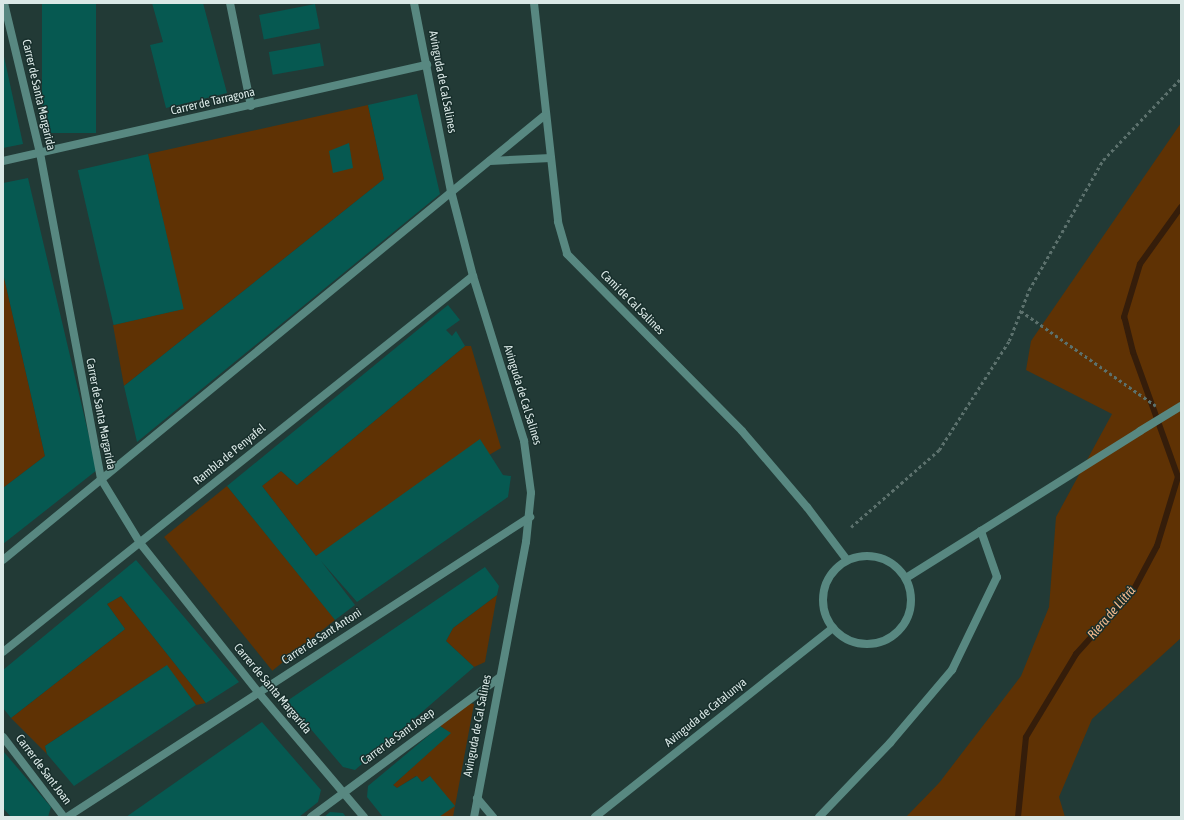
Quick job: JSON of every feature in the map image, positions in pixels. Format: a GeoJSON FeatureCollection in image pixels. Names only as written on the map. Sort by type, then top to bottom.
{"type":"FeatureCollection","features":[{"type":"Feature","properties":{"kind":"street","name":"Carrer de Santa Margarida"},"geometry":{"type":"LineString","coordinates":[[4,3],[40,153],[100,479],[140,543],[258,692],[364,817]]}},
{"type":"Feature","properties":{"kind":"street"},"geometry":{"type":"LineString","coordinates":[[230,3],[251,106]]}},
{"type":"Feature","properties":{"kind":"street","name":"Avinguda de Cal Salines"},"geometry":{"type":"LineString","coordinates":[[414,3],[451,191],[473,276],[524,441],[529,472],[530,518],[474,817]]}},
{"type":"Feature","properties":{"kind":"street","name":"Camí de Cal Salines"},"geometry":{"type":"LineString","coordinates":[[534,3],[544,116],[551,158],[558,222],[567,254],[746,436],[807,507],[847,560]]}},
{"type":"Feature","properties":{"kind":"street","name":"Carrer de Tarragona"},"geometry":{"type":"LineString","coordinates":[[3,161],[427,65]]}},
{"type":"Feature","properties":{"kind":"street"},"geometry":{"type":"LineString","coordinates":[[3,560],[544,116]]}},
{"type":"Feature","properties":{"kind":"street"},"geometry":{"type":"LineString","coordinates":[[489,161],[551,158]]}},
{"type":"Feature","properties":{"kind":"street","name":"Rambla de Penyafel"},"geometry":{"type":"LineString","coordinates":[[3,652],[473,276]]}},
{"type":"Feature","properties":{"kind":"street"},"geometry":{"type":"LineString","coordinates":[[906,578],[1140,430],[1181,406]]}},
{"type":"Feature","properties":{"kind":"street","name":"Carrer de Sant Antoni"},"geometry":{"type":"LineString","coordinates":[[68,817],[258,692],[530,518]]}},
{"type":"Feature","properties":{"kind":"street"},"geometry":{"type":"LineString","coordinates":[[819,817],[890,743],[952,670],[997,577],[981,531]]}},
{"type":"Feature","properties":{"kind":"street"},"geometry":{"type":"LineString","coordinates":[[873,556],[887,560],[906,578],[911,592],[909,613],[898,632],[886,640],[857,643],[833,628],[823,604],[824,591],[828,578],[847,560],[873,556]]}},
{"type":"Feature","properties":{"kind":"street","name":"Avinguda de Catalunya"},"geometry":{"type":"LineString","coordinates":[[595,817],[833,628]]}},
{"type":"Feature","properties":{"kind":"street","name":"Carrer de Sant Josep"},"geometry":{"type":"LineString","coordinates":[[311,817],[343,791],[499,678]]}},
{"type":"Feature","properties":{"kind":"street","name":"Carrer de Sant Joan"},"geometry":{"type":"LineString","coordinates":[[3,737],[64,817]]}},
{"type":"Feature","properties":{"kind":"street"},"geometry":{"type":"LineString","coordinates":[[477,798],[493,817]]}},
{"type":"Feature","properties":{"kind":"path"},"geometry":{"type":"LineString","coordinates":[[851,527],[939,450],[1009,341],[1021,311],[1104,160],[1181,78]]}},
{"type":"Feature","properties":{"kind":"path"},"geometry":{"type":"LineString","coordinates":[[1021,311],[1162,411]]}},
{"type":"Feature","properties":{"kind":"shaded area"},"geometry":{"type":"Polygon","coordinates":[[[368,105],[384,179],[124,386],[113,325],[183,309],[148,154],[368,105]]]}},
{"type":"Feature","properties":{"kind":"shaded area"},"geometry":{"type":"Polygon","coordinates":[[[1181,123],[1181,638],[1092,719],[1059,797],[1065,817],[906,817],[939,783],[1021,676],[1049,607],[1056,517],[1112,414],[1026,370],[1031,341],[1181,123]]]}},
{"type":"Feature","properties":{"kind":"shaded area"},"geometry":{"type":"Polygon","coordinates":[[[3,273],[45,456],[3,488],[3,273]]]}},
{"type":"Feature","properties":{"kind":"shaded area"},"geometry":{"type":"Polygon","coordinates":[[[465,346],[471,346],[501,448],[316,556],[262,486],[281,471],[297,485],[465,346]]]}},
{"type":"Feature","properties":{"kind":"shaded area"},"geometry":{"type":"Polygon","coordinates":[[[227,486],[335,620],[272,671],[164,537],[227,486]]]}},
{"type":"Feature","properties":{"kind":"shaded area"},"geometry":{"type":"Polygon","coordinates":[[[497,595],[485,662],[474,667],[446,641],[453,628],[497,595]]]}},
{"type":"Feature","properties":{"kind":"shaded area"},"geometry":{"type":"Polygon","coordinates":[[[121,596],[206,703],[196,705],[166,666],[45,746],[47,754],[11,718],[125,629],[107,604],[121,596]]]}},
{"type":"Feature","properties":{"kind":"shaded area"},"geometry":{"type":"Polygon","coordinates":[[[469,703],[474,704],[453,817],[439,817],[430,776],[422,782],[416,776],[397,788],[393,785],[450,733],[440,726],[469,703]]]}},
{"type":"Feature","properties":{"kind":"building"},"geometry":{"type":"Polygon","coordinates":[[[42,3],[96,3],[96,133],[42,133],[42,3]]]}},
{"type":"Feature","properties":{"kind":"building"},"geometry":{"type":"Polygon","coordinates":[[[152,3],[203,3],[227,93],[166,108],[150,45],[163,42],[152,3]]]}},
{"type":"Feature","properties":{"kind":"building"},"geometry":{"type":"Polygon","coordinates":[[[315,4],[320,29],[264,39],[259,15],[315,4]]]}},
{"type":"Feature","properties":{"kind":"building"},"geometry":{"type":"Polygon","coordinates":[[[320,43],[324,66],[273,75],[269,52],[320,43]]]}},
{"type":"Feature","properties":{"kind":"building"},"geometry":{"type":"Polygon","coordinates":[[[3,52],[23,144],[3,148],[3,52]]]}},
{"type":"Feature","properties":{"kind":"building"},"geometry":{"type":"Polygon","coordinates":[[[417,94],[440,194],[137,442],[124,386],[384,179],[368,105],[417,94]]]}},
{"type":"Feature","properties":{"kind":"building"},"geometry":{"type":"Polygon","coordinates":[[[349,143],[353,168],[333,173],[329,151],[349,143]]]}},
{"type":"Feature","properties":{"kind":"building"},"geometry":{"type":"Polygon","coordinates":[[[148,154],[184,309],[114,325],[78,170],[148,154]]]}},
{"type":"Feature","properties":{"kind":"building"},"geometry":{"type":"Polygon","coordinates":[[[28,178],[97,470],[3,544],[3,488],[45,456],[3,273],[3,183],[28,178]]]}},
{"type":"Feature","properties":{"kind":"building"},"geometry":{"type":"Polygon","coordinates":[[[448,305],[460,320],[446,330],[452,336],[456,331],[465,346],[297,485],[281,471],[262,486],[316,556],[480,439],[503,475],[511,476],[508,497],[357,602],[321,561],[355,605],[335,620],[227,486],[448,305]]]}},
{"type":"Feature","properties":{"kind":"building"},"geometry":{"type":"Polygon","coordinates":[[[136,560],[239,682],[206,703],[121,596],[107,604],[125,629],[11,718],[3,708],[3,670],[136,560]]]}},
{"type":"Feature","properties":{"kind":"building"},"geometry":{"type":"Polygon","coordinates":[[[485,567],[499,586],[497,595],[453,628],[446,641],[474,667],[355,770],[343,767],[287,701],[485,567]]]}},
{"type":"Feature","properties":{"kind":"building"},"geometry":{"type":"Polygon","coordinates":[[[167,665],[196,705],[74,786],[47,754],[45,746],[167,665]]]}},
{"type":"Feature","properties":{"kind":"building"},"geometry":{"type":"Polygon","coordinates":[[[262,722],[321,790],[318,802],[299,817],[126,817],[262,722]]]}},
{"type":"Feature","properties":{"kind":"building"},"geometry":{"type":"Polygon","coordinates":[[[440,726],[451,733],[393,785],[397,788],[417,776],[422,782],[430,776],[455,806],[439,817],[383,817],[367,797],[368,786],[440,726]]]}},
{"type":"Feature","properties":{"kind":"building"},"geometry":{"type":"Polygon","coordinates":[[[3,751],[51,807],[48,817],[11,817],[3,808],[3,751]]]}},
{"type":"Feature","properties":{"kind":"building"},"geometry":{"type":"Polygon","coordinates":[[[330,812],[343,813],[346,817],[324,817],[330,812]]]}},
{"type":"Feature","properties":{"kind":"waterway","name":"Riera de Llitrà"},"geometry":{"type":"LineString","coordinates":[[1018,817],[1026,737],[1076,654],[1133,591],[1157,546],[1178,477],[1133,352],[1124,317],[1140,264],[1181,207]]}}]}
